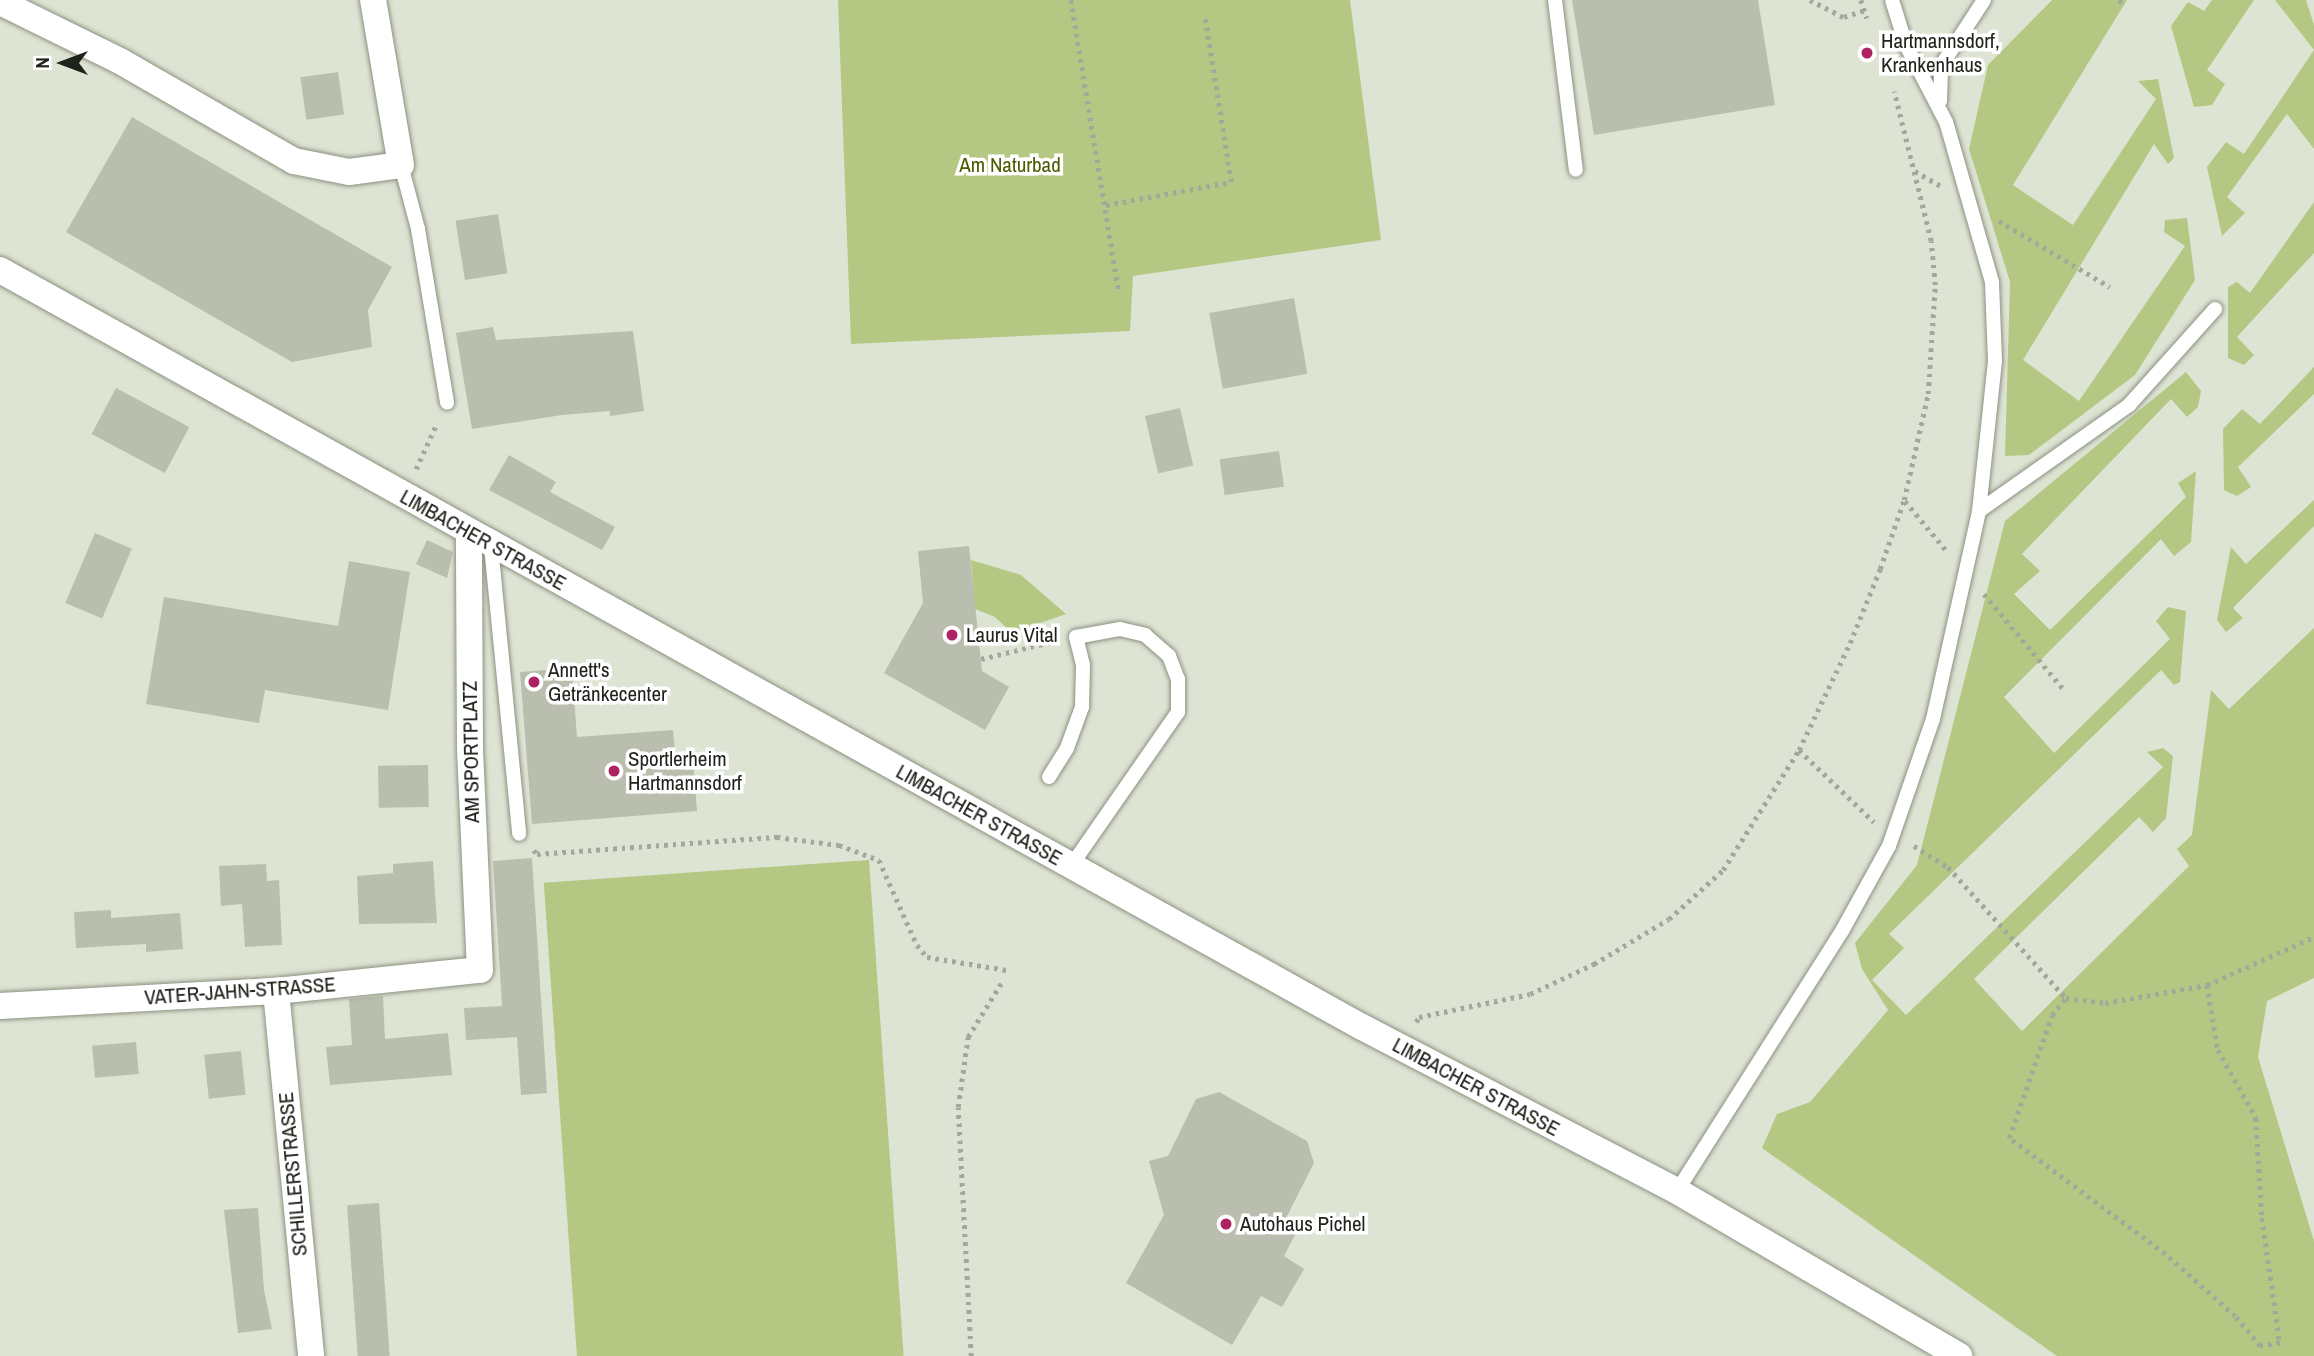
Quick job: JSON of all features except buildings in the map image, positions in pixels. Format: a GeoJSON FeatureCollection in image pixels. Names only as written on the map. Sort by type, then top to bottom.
{"type":"FeatureCollection","features":[{"type":"Feature","properties":{"kind":"street"},"geometry":{"type":"LineString","coordinates":[[0,2],[120,61],[294,161],[349,172],[401,165],[373,0]]}},
{"type":"Feature","properties":{"kind":"street","name":"LIMBACHER STRASSE"},"geometry":{"type":"LineString","coordinates":[[0,270],[480,540],[1071,866],[1401,1047],[1677,1192],[1959,1356]]}},
{"type":"Feature","properties":{"kind":"street","name":"AM SPORTPLATZ"},"geometry":{"type":"LineString","coordinates":[[480,540],[470,748],[480,970]]}},
{"type":"Feature","properties":{"kind":"street","name":"VATER-JAHN-STRASSE"},"geometry":{"type":"LineString","coordinates":[[0,1006],[276,991],[480,970]]}},
{"type":"Feature","properties":{"kind":"street","name":"SCHILLERSTRASSE"},"geometry":{"type":"LineString","coordinates":[[276,991],[311,1356]]}},
{"type":"Feature","properties":{"kind":"lane"},"geometry":{"type":"LineString","coordinates":[[1555,0],[1576,170]]}},
{"type":"Feature","properties":{"kind":"lane"},"geometry":{"type":"LineString","coordinates":[[1677,1192],[1842,931],[1892,838],[1933,719],[1979,512],[1990,432],[1995,319],[1986,249],[1941,109],[1906,45],[1892,0]]}},
{"type":"Feature","properties":{"kind":"lane"},"geometry":{"type":"LineString","coordinates":[[1941,109],[1941,66],[1984,0]]}},
{"type":"Feature","properties":{"kind":"lane"},"geometry":{"type":"LineString","coordinates":[[401,165],[418,229],[447,403]]}},
{"type":"Feature","properties":{"kind":"lane"},"geometry":{"type":"LineString","coordinates":[[1979,512],[2129,405],[2215,309]]}},
{"type":"Feature","properties":{"kind":"lane"},"geometry":{"type":"LineString","coordinates":[[480,540],[519,834]]}},
{"type":"Feature","properties":{"kind":"lane"},"geometry":{"type":"LineString","coordinates":[[1049,777],[1067,748],[1082,707],[1083,665],[1076,637],[1120,629],[1145,635],[1169,656],[1178,679],[1178,712],[1071,866]]}},
{"type":"Feature","properties":{"kind":"path"},"geometry":{"type":"LineString","coordinates":[[1071,0],[1119,292]]}},
{"type":"Feature","properties":{"kind":"path"},"geometry":{"type":"LineString","coordinates":[[1810,0],[1844,17],[1865,10]]}},
{"type":"Feature","properties":{"kind":"path"},"geometry":{"type":"LineString","coordinates":[[1861,0],[1867,18]]}},
{"type":"Feature","properties":{"kind":"path"},"geometry":{"type":"LineString","coordinates":[[2119,0],[2124,4]]}},
{"type":"Feature","properties":{"kind":"path"},"geometry":{"type":"LineString","coordinates":[[1106,205],[1231,182],[1205,18]]}},
{"type":"Feature","properties":{"kind":"path"},"geometry":{"type":"LineString","coordinates":[[1401,1047],[1419,1017],[1530,994],[1594,964],[1669,919],[1723,870],[1799,750],[1870,594],[1904,500],[1928,394],[1935,285],[1925,205],[1894,91]]}},
{"type":"Feature","properties":{"kind":"path"},"geometry":{"type":"LineString","coordinates":[[1914,170],[2110,287]]}},
{"type":"Feature","properties":{"kind":"path"},"geometry":{"type":"LineString","coordinates":[[425,478],[414,472],[447,403]]}},
{"type":"Feature","properties":{"kind":"path"},"geometry":{"type":"LineString","coordinates":[[981,659],[1076,637]]}},
{"type":"Feature","properties":{"kind":"path"},"geometry":{"type":"LineString","coordinates":[[1799,750],[1892,838],[1948,867],[2066,998],[2105,1003],[2207,985],[2314,937]]}},
{"type":"Feature","properties":{"kind":"path"},"geometry":{"type":"LineString","coordinates":[[519,834],[537,854],[777,836],[839,845],[879,860],[917,945],[927,957],[1007,970]]}},
{"type":"Feature","properties":{"kind":"path"},"geometry":{"type":"LineString","coordinates":[[971,1356],[958,1107],[968,1037],[1003,980]]}},
{"type":"Feature","properties":{"kind":"path"},"geometry":{"type":"LineString","coordinates":[[2066,998],[2052,1015],[2008,1138],[2165,1254],[2235,1316],[2260,1346],[2280,1343],[2262,1218],[2256,1118],[2218,1050],[2207,985]]}},
{"type":"Feature","properties":{"kind":"green space","name":"Am Naturbad"},"geometry":{"type":"Polygon","coordinates":[[[838,0],[1350,0],[1381,240],[1133,276],[1130,331],[851,344],[838,0]]]}},
{"type":"Feature","properties":{"kind":"green space"},"geometry":{"type":"Polygon","coordinates":[[[2052,0],[2127,0],[2013,185],[2073,225],[2156,99],[2138,81],[2158,79],[2174,158],[2168,164],[2154,144],[2023,360],[2079,401],[2185,246],[2164,232],[2165,220],[2187,218],[2195,280],[2135,375],[2029,455],[2005,456],[2010,282],[1969,149],[1988,65],[2052,0]]]}},
{"type":"Feature","properties":{"kind":"green space"},"geometry":{"type":"Polygon","coordinates":[[[2212,0],[2254,0],[2207,70],[2225,84],[2212,105],[2194,107],[2171,26],[2188,2],[2204,11],[2212,0]]]}},
{"type":"Feature","properties":{"kind":"green space"},"geometry":{"type":"Polygon","coordinates":[[[2275,0],[2306,0],[2314,25],[2314,50],[2275,0]]]}},
{"type":"Feature","properties":{"kind":"green space"},"geometry":{"type":"Polygon","coordinates":[[[2314,50],[2314,149],[2287,114],[2227,197],[2245,213],[2222,236],[2207,167],[2226,142],[2244,154],[2314,50]]]}},
{"type":"Feature","properties":{"kind":"green space"},"geometry":{"type":"Polygon","coordinates":[[[2314,202],[2314,253],[2237,337],[2254,355],[2244,365],[2228,358],[2228,287],[2237,282],[2250,293],[2314,202]]]}},
{"type":"Feature","properties":{"kind":"green space"},"geometry":{"type":"Polygon","coordinates":[[[2314,367],[2314,394],[2238,467],[2251,487],[2237,496],[2224,490],[2223,429],[2242,409],[2260,424],[2314,367]]]}},
{"type":"Feature","properties":{"kind":"green space"},"geometry":{"type":"Polygon","coordinates":[[[2186,372],[2201,391],[2198,407],[2187,417],[2171,399],[2022,554],[2040,571],[2014,594],[2050,630],[2186,497],[2178,483],[2196,471],[2191,542],[2174,556],[2161,539],[2004,697],[2054,753],[2170,639],[2156,621],[2168,607],[2186,611],[2180,682],[2174,685],[2161,670],[1889,934],[1904,948],[1872,980],[1906,1015],[2163,767],[2147,752],[2163,748],[2173,756],[2166,818],[2153,832],[2139,817],[1974,979],[2022,1031],[2189,866],[2177,849],[2192,835],[2211,690],[2229,709],[2314,628],[2314,978],[2267,1001],[2258,1057],[2314,1241],[2314,1356],[2057,1356],[1762,1148],[1777,1114],[1810,1102],[1888,1010],[1862,969],[1855,943],[1917,865],[2005,521],[2186,372]]]}},
{"type":"Feature","properties":{"kind":"green space"},"geometry":{"type":"Polygon","coordinates":[[[2314,500],[2314,526],[2233,608],[2243,618],[2226,632],[2217,620],[2231,547],[2246,564],[2314,500]]]}},
{"type":"Feature","properties":{"kind":"green space"},"geometry":{"type":"Polygon","coordinates":[[[971,560],[1021,575],[1066,614],[1012,633],[995,617],[975,609],[971,560]]]}},
{"type":"Feature","properties":{"kind":"green space"},"geometry":{"type":"Polygon","coordinates":[[[869,860],[904,1356],[577,1356],[544,883],[869,860]]]}},
{"type":"Feature","properties":{"kind":"place","name":"Hartmannsdorf, Krankenhaus"},"geometry":{"type":"Point","coordinates":[1867,53]}},
{"type":"Feature","properties":{"kind":"place","name":"Laurus Vital"},"geometry":{"type":"Point","coordinates":[952,635]}},
{"type":"Feature","properties":{"kind":"place","name":"Annett's Getränkecenter"},"geometry":{"type":"Point","coordinates":[534,682]}},
{"type":"Feature","properties":{"kind":"place","name":"Sportlerheim Hartmannsdorf"},"geometry":{"type":"Point","coordinates":[614,771]}},
{"type":"Feature","properties":{"kind":"place","name":"Autohaus Pichel"},"geometry":{"type":"Point","coordinates":[1226,1224]}}]}
